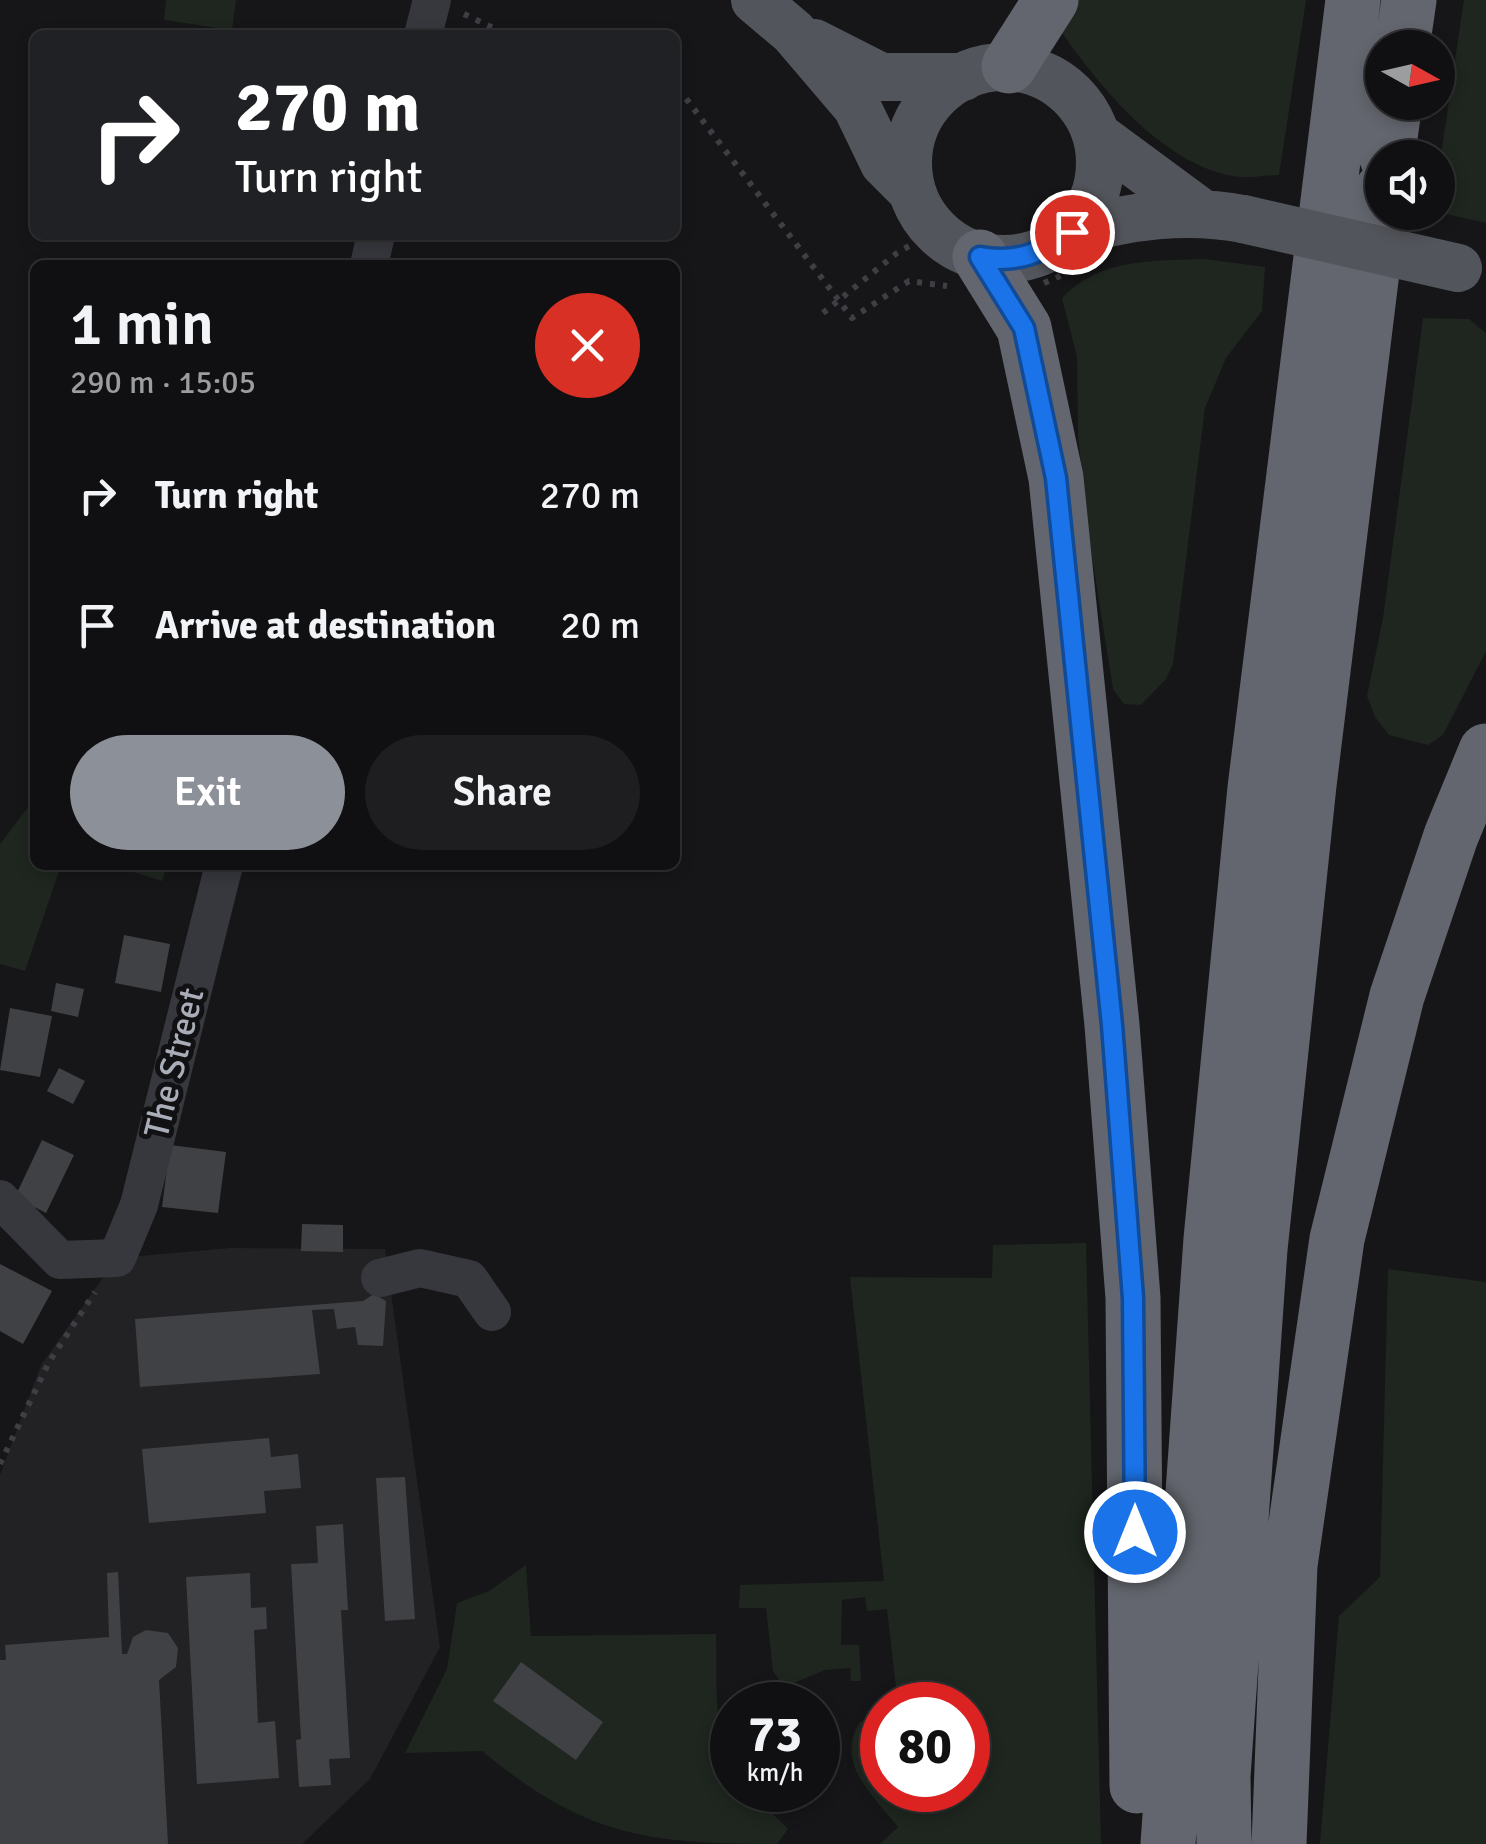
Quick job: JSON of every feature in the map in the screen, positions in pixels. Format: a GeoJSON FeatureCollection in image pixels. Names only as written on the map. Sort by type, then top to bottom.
{"type":"FeatureCollection","features":[{"type":"Feature","properties":{"kind":"highway"},"geometry":{"type":"LineString","coordinates":[[986,72],[1051,0]]}},
{"type":"Feature","properties":{"kind":"highway"},"geometry":{"type":"LineString","coordinates":[[1168,1844],[1210,1240],[1253,808],[1352,0]]}},
{"type":"Feature","properties":{"kind":"highway"},"geometry":{"type":"LineString","coordinates":[[1405,30],[1409,0]]}},
{"type":"Feature","properties":{"kind":"highway"},"geometry":{"type":"LineString","coordinates":[[1224,1844],[1222,1776],[1260,1249],[1311,765],[1377,230]]}},
{"type":"Feature","properties":{"kind":"highway"},"geometry":{"type":"LineString","coordinates":[[971,258],[1024,328],[1056,478],[1112,1025],[1133,1298],[1137,1844]]}},
{"type":"Feature","properties":{"kind":"highway"},"geometry":{"type":"LineString","coordinates":[[1279,1844],[1290,1566],[1337,1239],[1397,996],[1451,836],[1486,751]]}},
{"type":"Feature","properties":{"kind":"main road"},"geometry":{"type":"LineString","coordinates":[[755,0],[793,32],[857,107],[884,163],[912,191]]}},
{"type":"Feature","properties":{"kind":"main road"},"geometry":{"type":"LineString","coordinates":[[793,32],[882,76],[1038,72],[1065,88],[1085,110],[1096,135],[1101,174],[1076,249]]}},
{"type":"Feature","properties":{"kind":"main road"},"geometry":{"type":"LineString","coordinates":[[986,72],[928,104],[914,130],[908,160],[912,191],[926,220],[971,258],[1013,260],[1045,251],[1076,249],[1110,221],[1221,215],[1472,272]]}},
{"type":"Feature","properties":{"kind":"main road"},"geometry":{"type":"LineString","coordinates":[[1096,135],[1221,215]]}},
{"type":"Feature","properties":{"kind":"street","name":"The Street"},"geometry":{"type":"LineString","coordinates":[[118,1258],[138,1205],[223,870]]}},
{"type":"Feature","properties":{"kind":"street"},"geometry":{"type":"LineString","coordinates":[[0,1199],[60,1260],[118,1258]]}},
{"type":"Feature","properties":{"kind":"street"},"geometry":{"type":"LineString","coordinates":[[380,1278],[420,1268],[469,1279],[492,1312]]}},
{"type":"Feature","properties":{"kind":"path"},"geometry":{"type":"LineString","coordinates":[[434,14],[490,30]]}},
{"type":"Feature","properties":{"kind":"path"},"geometry":{"type":"LineString","coordinates":[[680,95],[852,318],[909,281],[971,258]]}},
{"type":"Feature","properties":{"kind":"path"},"geometry":{"type":"LineString","coordinates":[[823,312],[898,253],[971,258],[1037,285],[1076,249]]}},
{"type":"Feature","properties":{"kind":"path"},"geometry":{"type":"LineString","coordinates":[[0,1464],[49,1362],[118,1258]]}},
{"type":"Feature","properties":{"kind":"shaded area"},"geometry":{"type":"Polygon","coordinates":[[[166,0],[236,0],[232,30],[164,20],[166,0]]]}},
{"type":"Feature","properties":{"kind":"shaded area"},"geometry":{"type":"Polygon","coordinates":[[[1077,0],[1306,0],[1279,175],[1232,176],[1205,168],[1155,137],[1111,95],[1057,26],[1077,0]]]}},
{"type":"Feature","properties":{"kind":"shaded area"},"geometry":{"type":"Polygon","coordinates":[[[1464,0],[1486,0],[1486,223],[1455,216],[1455,140],[1443,140],[1446,120],[1455,120],[1455,61],[1464,0]]]}},
{"type":"Feature","properties":{"kind":"shaded area"},"geometry":{"type":"Polygon","coordinates":[[[1204,259],[1265,267],[1262,311],[1226,358],[1205,408],[1173,664],[1166,679],[1141,705],[1124,704],[1113,689],[1089,538],[1078,436],[1077,357],[1062,298],[1093,275],[1128,264],[1204,259]]]}},
{"type":"Feature","properties":{"kind":"shaded area"},"geometry":{"type":"Polygon","coordinates":[[[1423,318],[1469,319],[1486,333],[1486,651],[1443,735],[1428,745],[1389,735],[1375,717],[1367,696],[1383,618],[1423,318]]]}},
{"type":"Feature","properties":{"kind":"shaded area"},"geometry":{"type":"Polygon","coordinates":[[[30,805],[30,870],[59,870],[25,971],[0,964],[0,844],[30,805]]]}},
{"type":"Feature","properties":{"kind":"shaded area"},"geometry":{"type":"Polygon","coordinates":[[[127,870],[165,870],[162,881],[127,870]]]}},
{"type":"Feature","properties":{"kind":"shaded area"},"geometry":{"type":"Polygon","coordinates":[[[1086,1243],[1101,1844],[880,1844],[898,1827],[886,1812],[990,1812],[990,1682],[895,1682],[887,1609],[867,1611],[865,1597],[842,1600],[841,1645],[859,1645],[861,1681],[851,1681],[850,1668],[825,1670],[796,1682],[781,1682],[773,1671],[766,1608],[739,1608],[740,1585],[884,1581],[850,1277],[992,1278],[993,1245],[1086,1243]]]}},
{"type":"Feature","properties":{"kind":"shaded area"},"geometry":{"type":"Polygon","coordinates":[[[230,1248],[385,1249],[440,1647],[370,1779],[302,1844],[0,1844],[0,1475],[41,1365],[117,1258],[230,1248]]]}},
{"type":"Feature","properties":{"kind":"shaded area"},"geometry":{"type":"Polygon","coordinates":[[[1388,1269],[1486,1282],[1486,1844],[1320,1844],[1339,1616],[1380,1577],[1388,1269]]]}},
{"type":"Feature","properties":{"kind":"shaded area"},"geometry":{"type":"Polygon","coordinates":[[[526,1565],[531,1636],[716,1634],[717,1682],[710,1682],[710,1812],[771,1812],[788,1829],[777,1844],[690,1841],[619,1829],[553,1801],[482,1751],[405,1753],[447,1669],[457,1603],[489,1591],[526,1565]]]}},
{"type":"Feature","properties":{"kind":"shaded area"},"geometry":{"type":"Polygon","coordinates":[[[860,1722],[860,1778],[851,1751],[860,1722]]]}},
{"type":"Feature","properties":{"kind":"building"},"geometry":{"type":"Polygon","coordinates":[[[124,935],[170,944],[161,992],[115,983],[124,935]]]}},
{"type":"Feature","properties":{"kind":"building"},"geometry":{"type":"Polygon","coordinates":[[[56,983],[84,989],[78,1017],[51,1011],[56,983]]]}},
{"type":"Feature","properties":{"kind":"building"},"geometry":{"type":"Polygon","coordinates":[[[10,1008],[52,1016],[40,1077],[0,1070],[10,1008]]]}},
{"type":"Feature","properties":{"kind":"building"},"geometry":{"type":"Polygon","coordinates":[[[59,1068],[85,1081],[73,1104],[47,1091],[59,1068]]]}},
{"type":"Feature","properties":{"kind":"building"},"geometry":{"type":"Polygon","coordinates":[[[42,1140],[74,1155],[46,1213],[15,1197],[42,1140]]]}},
{"type":"Feature","properties":{"kind":"building"},"geometry":{"type":"Polygon","coordinates":[[[170,1145],[226,1152],[218,1213],[162,1207],[170,1145]]]}},
{"type":"Feature","properties":{"kind":"building"},"geometry":{"type":"Polygon","coordinates":[[[302,1224],[343,1225],[343,1252],[301,1251],[302,1224]]]}},
{"type":"Feature","properties":{"kind":"building"},"geometry":{"type":"Polygon","coordinates":[[[0,1264],[52,1291],[23,1344],[0,1331],[0,1264]]]}},
{"type":"Feature","properties":{"kind":"building"},"geometry":{"type":"Polygon","coordinates":[[[374,1294],[386,1301],[383,1346],[358,1345],[355,1327],[337,1329],[334,1309],[312,1310],[320,1374],[140,1387],[135,1319],[363,1301],[374,1294]]]}},
{"type":"Feature","properties":{"kind":"building"},"geometry":{"type":"Polygon","coordinates":[[[269,1438],[271,1457],[298,1454],[301,1488],[264,1491],[266,1513],[149,1523],[142,1449],[269,1438]]]}},
{"type":"Feature","properties":{"kind":"building"},"geometry":{"type":"Polygon","coordinates":[[[405,1477],[415,1619],[385,1621],[376,1478],[405,1477]]]}},
{"type":"Feature","properties":{"kind":"building"},"geometry":{"type":"Polygon","coordinates":[[[343,1524],[348,1610],[341,1610],[350,1758],[329,1759],[331,1785],[299,1787],[296,1740],[301,1739],[291,1564],[318,1563],[316,1526],[343,1524]]]}},
{"type":"Feature","properties":{"kind":"building"},"geometry":{"type":"Polygon","coordinates":[[[118,1572],[122,1654],[127,1654],[133,1637],[146,1630],[168,1633],[178,1648],[176,1667],[159,1680],[168,1844],[0,1844],[0,1660],[6,1660],[5,1645],[109,1637],[107,1573],[118,1572]]]}},
{"type":"Feature","properties":{"kind":"building"},"geometry":{"type":"Polygon","coordinates":[[[250,1573],[251,1608],[266,1607],[267,1629],[254,1630],[258,1723],[275,1721],[279,1778],[197,1784],[186,1577],[250,1573]]]}},
{"type":"Feature","properties":{"kind":"building"},"geometry":{"type":"Polygon","coordinates":[[[521,1662],[603,1722],[576,1760],[493,1701],[521,1662]]]}},
{"type":"Feature","properties":{"kind":"route"},"geometry":{"type":"LineString","coordinates":[[1072,232],[1045,251],[1013,260],[980,257],[1024,328],[1056,478],[1112,1025],[1133,1298],[1135,1532]]}}]}
